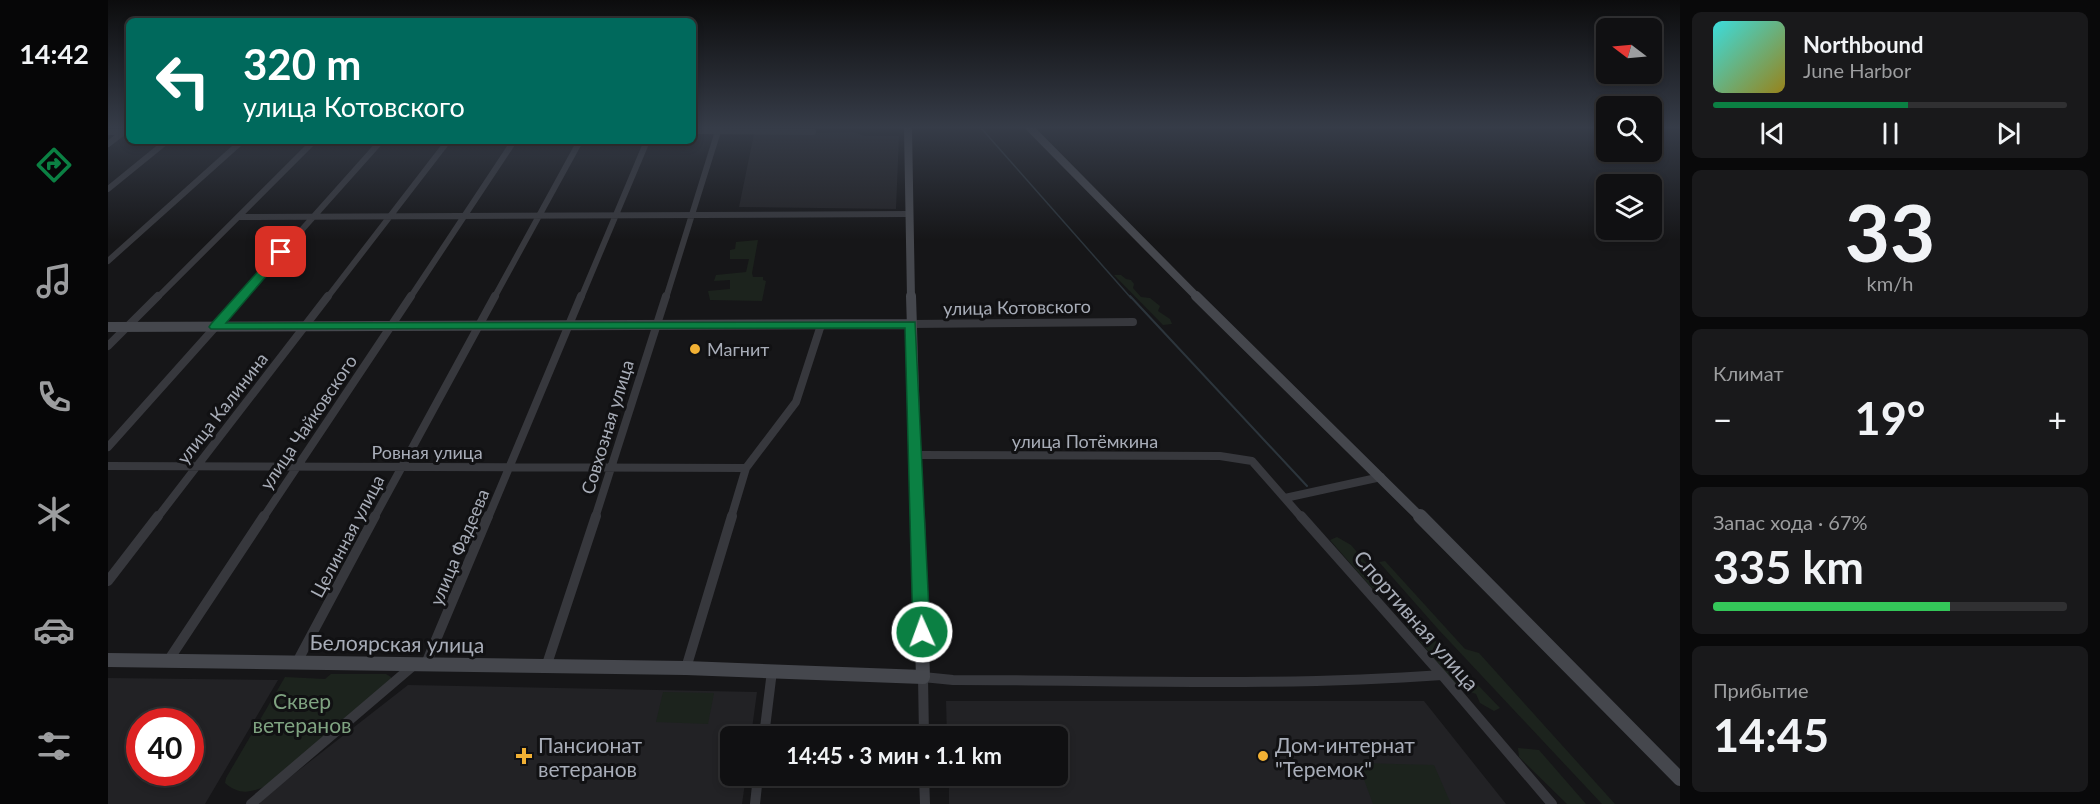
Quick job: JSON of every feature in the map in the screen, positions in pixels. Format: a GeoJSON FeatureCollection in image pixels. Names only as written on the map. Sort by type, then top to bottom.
{"type":"FeatureCollection","features":[{"type":"Feature","properties":{"kind":"street"},"geometry":{"type":"LineString","coordinates":[[108,189],[137,166]]}},
{"type":"Feature","properties":{"kind":"street"},"geometry":{"type":"LineString","coordinates":[[108,261],[215,166]]}},
{"type":"Feature","properties":{"kind":"street"},"geometry":{"type":"LineString","coordinates":[[108,346],[290,166]]}},
{"type":"Feature","properties":{"kind":"street"},"geometry":{"type":"LineString","coordinates":[[108,447],[358,166]]}},
{"type":"Feature","properties":{"kind":"street","name":"улица Калинина"},"geometry":{"type":"LineString","coordinates":[[108,581],[429,166]]}},
{"type":"Feature","properties":{"kind":"street","name":"улица Чайковского"},"geometry":{"type":"LineString","coordinates":[[168,661],[498,166]]}},
{"type":"Feature","properties":{"kind":"street","name":"Целинная улица"},"geometry":{"type":"LineString","coordinates":[[297,662],[566,166]]}},
{"type":"Feature","properties":{"kind":"street","name":"улица Фадеева"},"geometry":{"type":"LineString","coordinates":[[419,666],[509,467],[636,166]]}},
{"type":"Feature","properties":{"kind":"street","name":"Совхозная улица"},"geometry":{"type":"LineString","coordinates":[[546,667],[612,468],[707,166]]}},
{"type":"Feature","properties":{"kind":"street"},"geometry":{"type":"LineString","coordinates":[[908,166],[924,726]]}},
{"type":"Feature","properties":{"kind":"street"},"geometry":{"type":"LineString","coordinates":[[1067,166],[1204,304],[1381,477],[1680,779]]}},
{"type":"Feature","properties":{"kind":"street"},"geometry":{"type":"LineString","coordinates":[[239,217],[909,214]]}},
{"type":"Feature","properties":{"kind":"street","name":"улица Котовского"},"geometry":{"type":"LineString","coordinates":[[108,327],[1133,322]]}},
{"type":"Feature","properties":{"kind":"street"},"geometry":{"type":"LineString","coordinates":[[686,668],[746,468],[796,402],[821,325]]}},
{"type":"Feature","properties":{"kind":"street","name":"улица Потёмкина"},"geometry":{"type":"LineString","coordinates":[[917,455],[1220,456],[1252,461]]}},
{"type":"Feature","properties":{"kind":"street","name":"Спортивная улица"},"geometry":{"type":"LineString","coordinates":[[1252,461],[1442,675],[1552,804]]}},
{"type":"Feature","properties":{"kind":"street","name":"Ровная улица"},"geometry":{"type":"LineString","coordinates":[[108,466],[746,468]]}},
{"type":"Feature","properties":{"kind":"street"},"geometry":{"type":"LineString","coordinates":[[1285,498],[1381,477]]}},
{"type":"Feature","properties":{"kind":"street","name":"Белоярская улица"},"geometry":{"type":"LineString","coordinates":[[108,660],[686,668],[923,677]]}},
{"type":"Feature","properties":{"kind":"street"},"geometry":{"type":"LineString","coordinates":[[251,804],[419,666]]}},
{"type":"Feature","properties":{"kind":"street"},"geometry":{"type":"LineString","coordinates":[[765,726],[772,671]]}},
{"type":"Feature","properties":{"kind":"street"},"geometry":{"type":"LineString","coordinates":[[923,677],[953,680],[1184,683],[1404,679],[1442,675]]}},
{"type":"Feature","properties":{"kind":"street"},"geometry":{"type":"LineString","coordinates":[[754,804],[757,786]]}},
{"type":"Feature","properties":{"kind":"street"},"geometry":{"type":"LineString","coordinates":[[924,786],[925,804]]}},
{"type":"Feature","properties":{"kind":"shaded area"},"geometry":{"type":"Polygon","coordinates":[[[748,166],[898,166],[896,209],[739,207],[748,166]]]}},
{"type":"Feature","properties":{"kind":"shaded area"},"geometry":{"type":"Polygon","coordinates":[[[108,678],[278,680],[205,804],[108,804],[108,678]]]}},
{"type":"Feature","properties":{"kind":"shaded area","name":"Пансионат ветеранов"},"geometry":{"type":"Polygon","coordinates":[[[408,685],[757,692],[752,726],[720,726],[720,786],[745,786],[742,804],[259,804],[262,799],[408,685]]]}},
{"type":"Feature","properties":{"kind":"shaded area","name":"Дом-интернат \"Теремок\""},"geometry":{"type":"Polygon","coordinates":[[[946,701],[1424,701],[1506,804],[949,804],[949,786],[1068,786],[1068,726],[947,726],[946,701]]]}},
{"type":"Feature","properties":{"kind":"green space"},"geometry":{"type":"Polygon","coordinates":[[[758,240],[752,273],[753,277],[763,277],[766,281],[762,301],[710,300],[708,291],[730,289],[730,280],[714,281],[716,275],[746,272],[749,259],[730,259],[730,250],[735,249],[736,242],[758,240]]]}},
{"type":"Feature","properties":{"kind":"green space"},"geometry":{"type":"Polygon","coordinates":[[[1114,275],[1121,275],[1131,280],[1134,284],[1133,288],[1141,297],[1150,298],[1160,306],[1158,311],[1170,319],[1172,324],[1163,325],[1114,275]]]}},
{"type":"Feature","properties":{"kind":"green space"},"geometry":{"type":"Polygon","coordinates":[[[1337,537],[1351,545],[1385,585],[1376,593],[1330,540],[1337,537]]]}},
{"type":"Feature","properties":{"kind":"green space"},"geometry":{"type":"Polygon","coordinates":[[[1385,561],[1465,649],[1479,653],[1615,804],[1602,804],[1438,629],[1379,562],[1385,561]]]}},
{"type":"Feature","properties":{"kind":"green space"},"geometry":{"type":"Polygon","coordinates":[[[1414,624],[1429,634],[1500,708],[1494,711],[1480,703],[1476,694],[1459,688],[1406,625],[1414,624]]]}},
{"type":"Feature","properties":{"kind":"green space","name":"Сквер ветеранов"},"geometry":{"type":"Polygon","coordinates":[[[331,674],[386,674],[391,677],[391,681],[266,786],[245,792],[235,790],[225,783],[285,677],[325,679],[331,674]]]}},
{"type":"Feature","properties":{"kind":"green space"},"geometry":{"type":"Polygon","coordinates":[[[663,692],[714,693],[708,724],[656,722],[663,692]]]}},
{"type":"Feature","properties":{"kind":"green space"},"geometry":{"type":"Polygon","coordinates":[[[1518,748],[1539,750],[1586,804],[1567,804],[1519,757],[1518,748]]]}},
{"type":"Feature","properties":{"kind":"green space"},"geometry":{"type":"Polygon","coordinates":[[[1358,763],[1434,765],[1451,804],[1373,804],[1358,763]]]}},
{"type":"Feature","properties":{"kind":"waterway"},"geometry":{"type":"LineString","coordinates":[[1014,166],[1131,298]]}},
{"type":"Feature","properties":{"kind":"waterway"},"geometry":{"type":"LineString","coordinates":[[1130,296],[1307,486]]}},
{"type":"Feature","properties":{"kind":"place","name":"Магнит"},"geometry":{"type":"Point","coordinates":[695,349]}},
{"type":"Feature","properties":{"kind":"place","name":"Пансионат ветеранов"},"geometry":{"type":"Point","coordinates":[524,756]}},
{"type":"Feature","properties":{"kind":"place","name":"Дом-интернат \"Теремок\""},"geometry":{"type":"Point","coordinates":[1263,756]}},
{"type":"Feature","properties":{"kind":"route"},"geometry":{"type":"LineString","coordinates":[[281,252],[216,327],[911,324],[922,632]]}}]}
